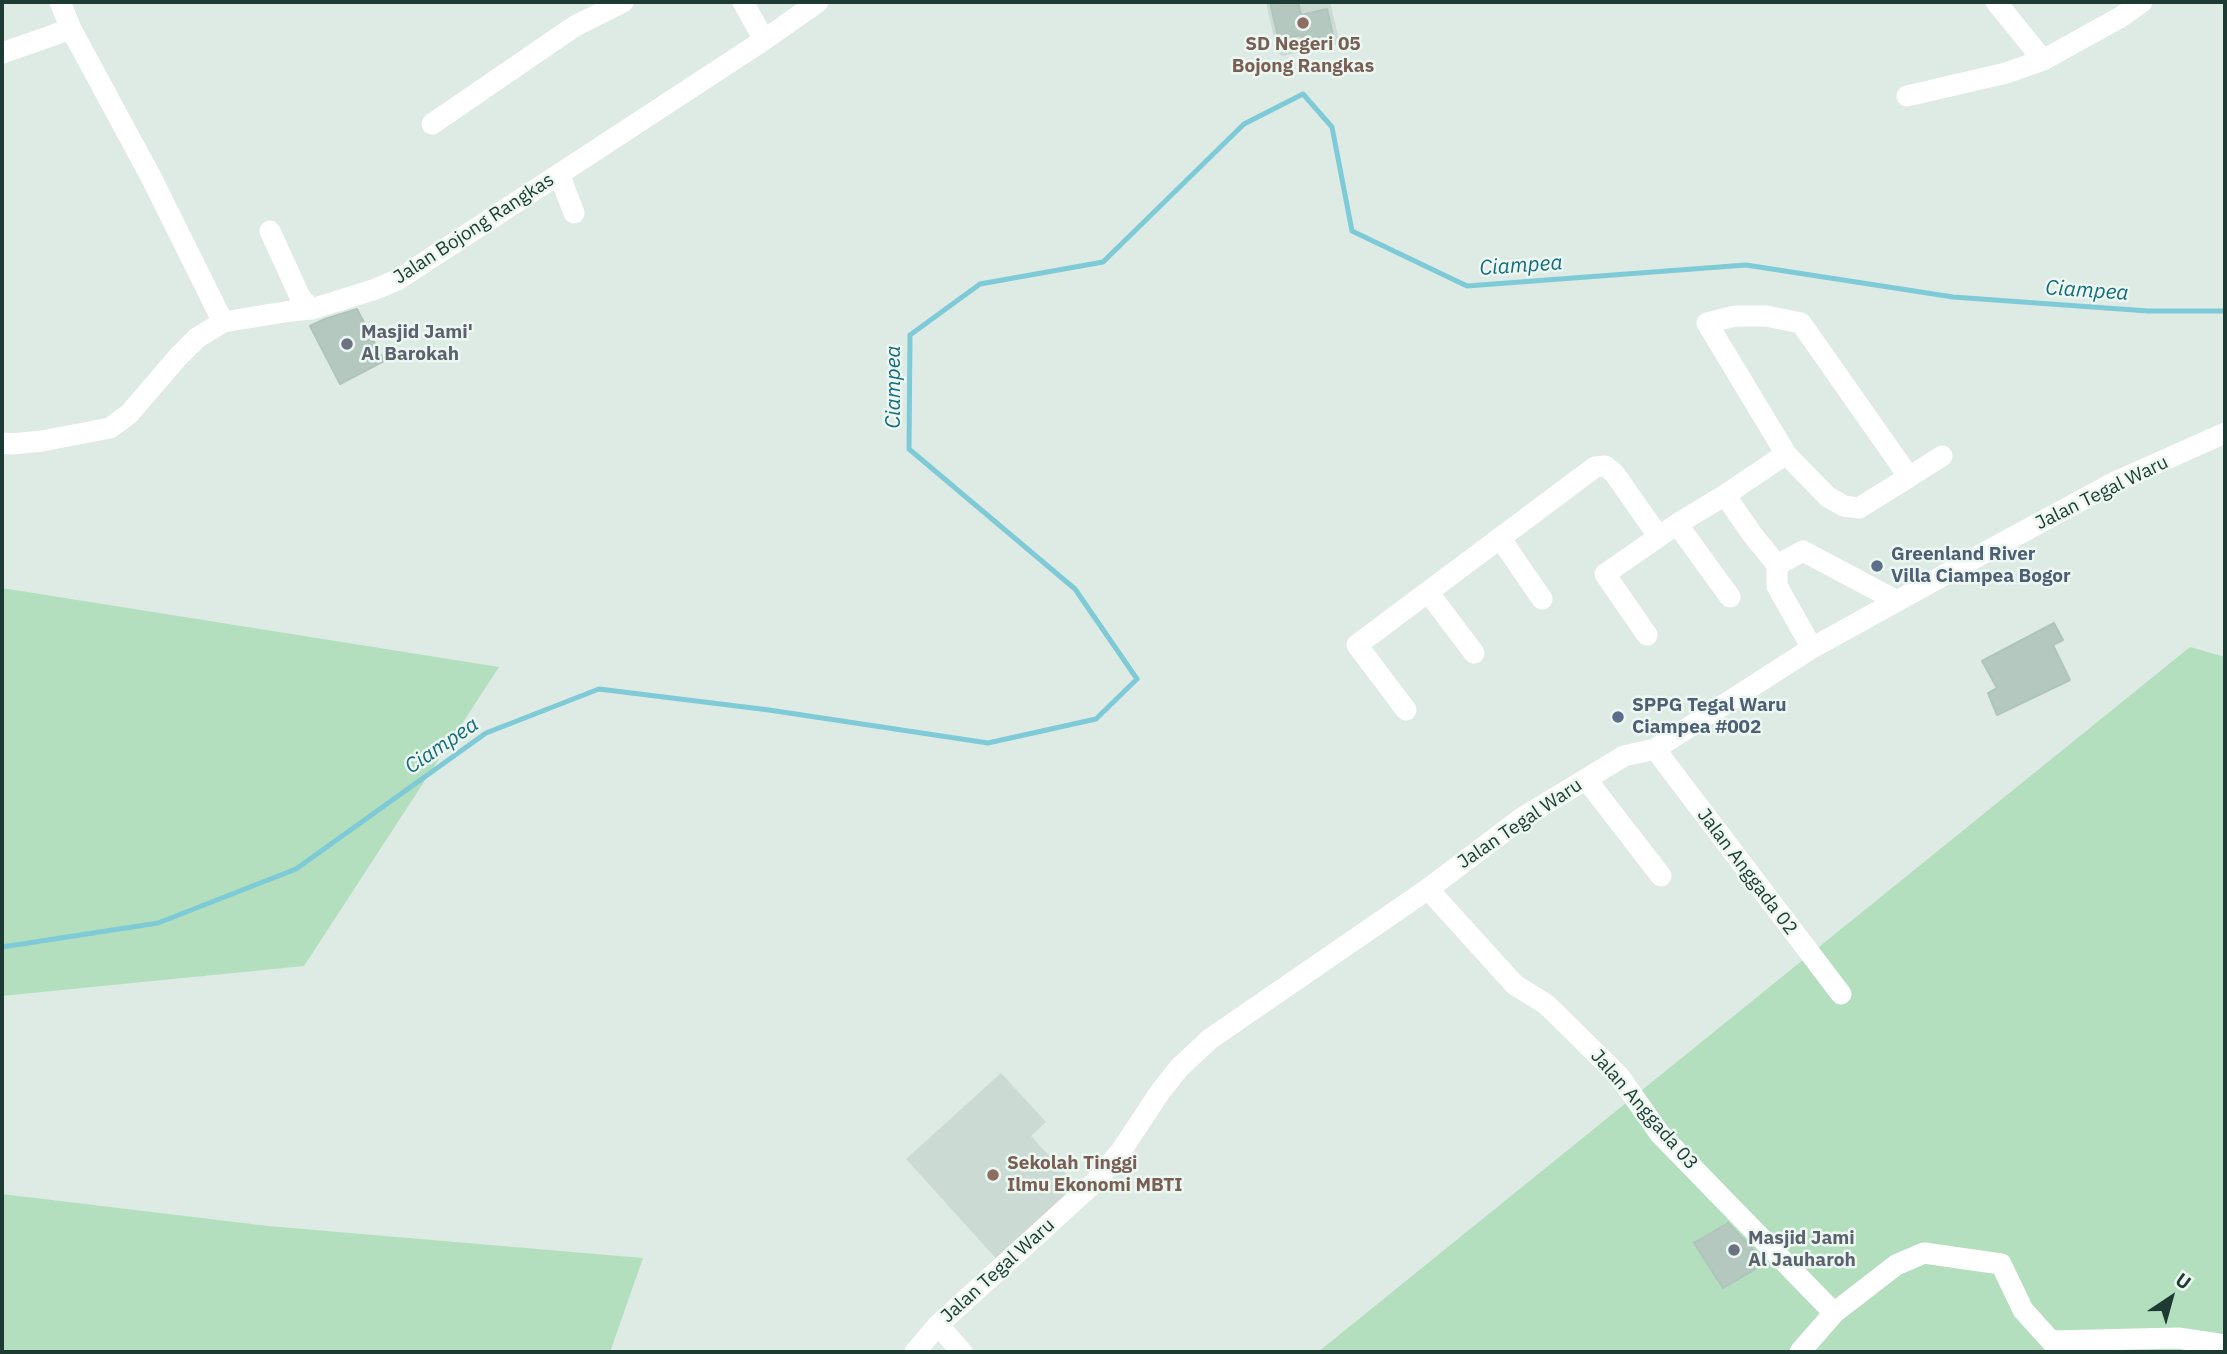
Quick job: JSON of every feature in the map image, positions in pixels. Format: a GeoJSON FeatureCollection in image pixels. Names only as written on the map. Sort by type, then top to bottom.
{"type":"FeatureCollection","features":[{"type":"Feature","properties":{"kind":"street"},"geometry":{"type":"LineString","coordinates":[[60,2],[71,29],[151,177],[223,322]]}},
{"type":"Feature","properties":{"kind":"street"},"geometry":{"type":"LineString","coordinates":[[432,124],[575,26],[623,2]]}},
{"type":"Feature","properties":{"kind":"street"},"geometry":{"type":"LineString","coordinates":[[743,2],[764,40]]}},
{"type":"Feature","properties":{"kind":"street","name":"Jalan Bojong Rangkas"},"geometry":{"type":"LineString","coordinates":[[2,443],[42,441],[96,433],[110,428],[129,414],[197,338],[223,322],[312,309],[399,279],[818,2]]}},
{"type":"Feature","properties":{"kind":"street"},"geometry":{"type":"LineString","coordinates":[[1996,2],[2043,60]]}},
{"type":"Feature","properties":{"kind":"street"},"geometry":{"type":"LineString","coordinates":[[1907,96],[2006,73],[2043,60],[2143,2]]}},
{"type":"Feature","properties":{"kind":"street"},"geometry":{"type":"LineString","coordinates":[[2,53],[71,29]]}},
{"type":"Feature","properties":{"kind":"street"},"geometry":{"type":"LineString","coordinates":[[559,174],[574,213]]}},
{"type":"Feature","properties":{"kind":"street"},"geometry":{"type":"LineString","coordinates":[[270,231],[301,299],[312,309]]}},
{"type":"Feature","properties":{"kind":"street"},"geometry":{"type":"LineString","coordinates":[[1909,477],[1801,323],[1766,316],[1735,316],[1707,323],[1786,454],[1828,497],[1844,506],[1859,508],[1909,477],[1942,456]]}},
{"type":"Feature","properties":{"kind":"street","name":"Jalan Tegal Waru"},"geometry":{"type":"LineString","coordinates":[[915,1352],[938,1325],[1095,1182],[1121,1151],[1179,1068],[1210,1039],[1428,888],[1522,818],[1624,756],[1655,749],[1812,648],[1897,601],[2115,482],[2225,433]]}},
{"type":"Feature","properties":{"kind":"street"},"geometry":{"type":"LineString","coordinates":[[1647,635],[1605,573],[1786,454]]}},
{"type":"Feature","properties":{"kind":"street"},"geometry":{"type":"LineString","coordinates":[[1406,710],[1357,645],[1595,467],[1605,466],[1614,474],[1659,537]]}},
{"type":"Feature","properties":{"kind":"street"},"geometry":{"type":"LineString","coordinates":[[1725,495],[1777,565],[1776,586],[1812,648]]}},
{"type":"Feature","properties":{"kind":"street"},"geometry":{"type":"LineString","coordinates":[[1678,524],[1730,597]]}},
{"type":"Feature","properties":{"kind":"street"},"geometry":{"type":"LineString","coordinates":[[1500,538],[1542,599]]}},
{"type":"Feature","properties":{"kind":"street"},"geometry":{"type":"LineString","coordinates":[[1777,565],[1803,551],[1897,601]]}},
{"type":"Feature","properties":{"kind":"street"},"geometry":{"type":"LineString","coordinates":[[1428,592],[1474,653]]}},
{"type":"Feature","properties":{"kind":"street","name":"Jalan Anggada 02"},"geometry":{"type":"LineString","coordinates":[[1655,749],[1841,994]]}},
{"type":"Feature","properties":{"kind":"street"},"geometry":{"type":"LineString","coordinates":[[1586,779],[1661,876]]}},
{"type":"Feature","properties":{"kind":"street","name":"Jalan Anggada 03"},"geometry":{"type":"LineString","coordinates":[[1428,888],[1515,985],[1546,1004],[1619,1076],[1660,1134],[1834,1313]]}},
{"type":"Feature","properties":{"kind":"street"},"geometry":{"type":"LineString","coordinates":[[1800,1352],[1834,1313],[1896,1265],[1924,1253],[2001,1264],[2023,1310],[2051,1341],[2178,1338],[2225,1345]]}},
{"type":"Feature","properties":{"kind":"street"},"geometry":{"type":"LineString","coordinates":[[938,1325],[962,1352]]}},
{"type":"Feature","properties":{"kind":"shaded area","name":"SD Negeri 05 Bojong Rangkas"},"geometry":{"type":"Polygon","coordinates":[[[1266,2],[1330,2],[1340,44],[1282,56],[1277,51],[1266,2]]]}},
{"type":"Feature","properties":{"kind":"shaded area","name":"Sekolah Tinggi Ilmu Ekonomi MBTI"},"geometry":{"type":"Polygon","coordinates":[[[1001,1073],[1046,1122],[1031,1136],[1081,1191],[1001,1264],[906,1159],[1001,1073]]]}},
{"type":"Feature","properties":{"kind":"green space"},"geometry":{"type":"Polygon","coordinates":[[[2,588],[499,667],[304,966],[2,996],[2,588]]]}},
{"type":"Feature","properties":{"kind":"green space"},"geometry":{"type":"Polygon","coordinates":[[[2190,647],[2225,657],[2225,1352],[1318,1352],[2190,647]]]}},
{"type":"Feature","properties":{"kind":"green space"},"geometry":{"type":"Polygon","coordinates":[[[2,1194],[268,1226],[643,1258],[610,1352],[2,1352],[2,1194]]]}},
{"type":"Feature","properties":{"kind":"building","name":"SD Negeri 05 Bojong Rangkas"},"geometry":{"type":"Polygon","coordinates":[[[1270,2],[1298,2],[1301,15],[1327,9],[1334,40],[1304,47],[1301,35],[1279,41],[1270,2]]]}},
{"type":"Feature","properties":{"kind":"building","name":"Masjid Jami' Al Barokah"},"geometry":{"type":"Polygon","coordinates":[[[357,309],[384,361],[340,384],[310,326],[357,309]]]}},
{"type":"Feature","properties":{"kind":"building"},"geometry":{"type":"Polygon","coordinates":[[[2054,623],[2063,640],[2053,645],[2070,680],[1997,715],[1988,693],[1997,688],[1982,661],[2054,623]]]}},
{"type":"Feature","properties":{"kind":"building"},"geometry":{"type":"Polygon","coordinates":[[[1728,1223],[1766,1263],[1723,1288],[1694,1243],[1728,1223]]]}},
{"type":"Feature","properties":{"kind":"waterway","name":"Ciampea"},"geometry":{"type":"LineString","coordinates":[[2,947],[158,923],[296,869],[486,733],[599,689],[769,710],[988,743],[1096,719],[1137,679],[1075,589],[909,449],[910,335],[980,284],[1103,262],[1244,124],[1303,94],[1332,127],[1352,231],[1467,286],[1746,265],[1953,297],[2148,311],[2225,311]]}},
{"type":"Feature","properties":{"kind":"place","name":"SD Negeri 05 Bojong Rangkas"},"geometry":{"type":"Point","coordinates":[1303,23]}},
{"type":"Feature","properties":{"kind":"place","name":"Masjid Jami' Al Barokah"},"geometry":{"type":"Point","coordinates":[347,344]}},
{"type":"Feature","properties":{"kind":"place","name":"Greenland River Villa Ciampea Bogor"},"geometry":{"type":"Point","coordinates":[1877,566]}},
{"type":"Feature","properties":{"kind":"place","name":"SPPG Tegal Waru Ciampea #002"},"geometry":{"type":"Point","coordinates":[1618,717]}},
{"type":"Feature","properties":{"kind":"place","name":"Sekolah Tinggi Ilmu Ekonomi MBTI"},"geometry":{"type":"Point","coordinates":[993,1175]}},
{"type":"Feature","properties":{"kind":"place","name":"Masjid Jami Al Jauharoh"},"geometry":{"type":"Point","coordinates":[1734,1250]}}]}
